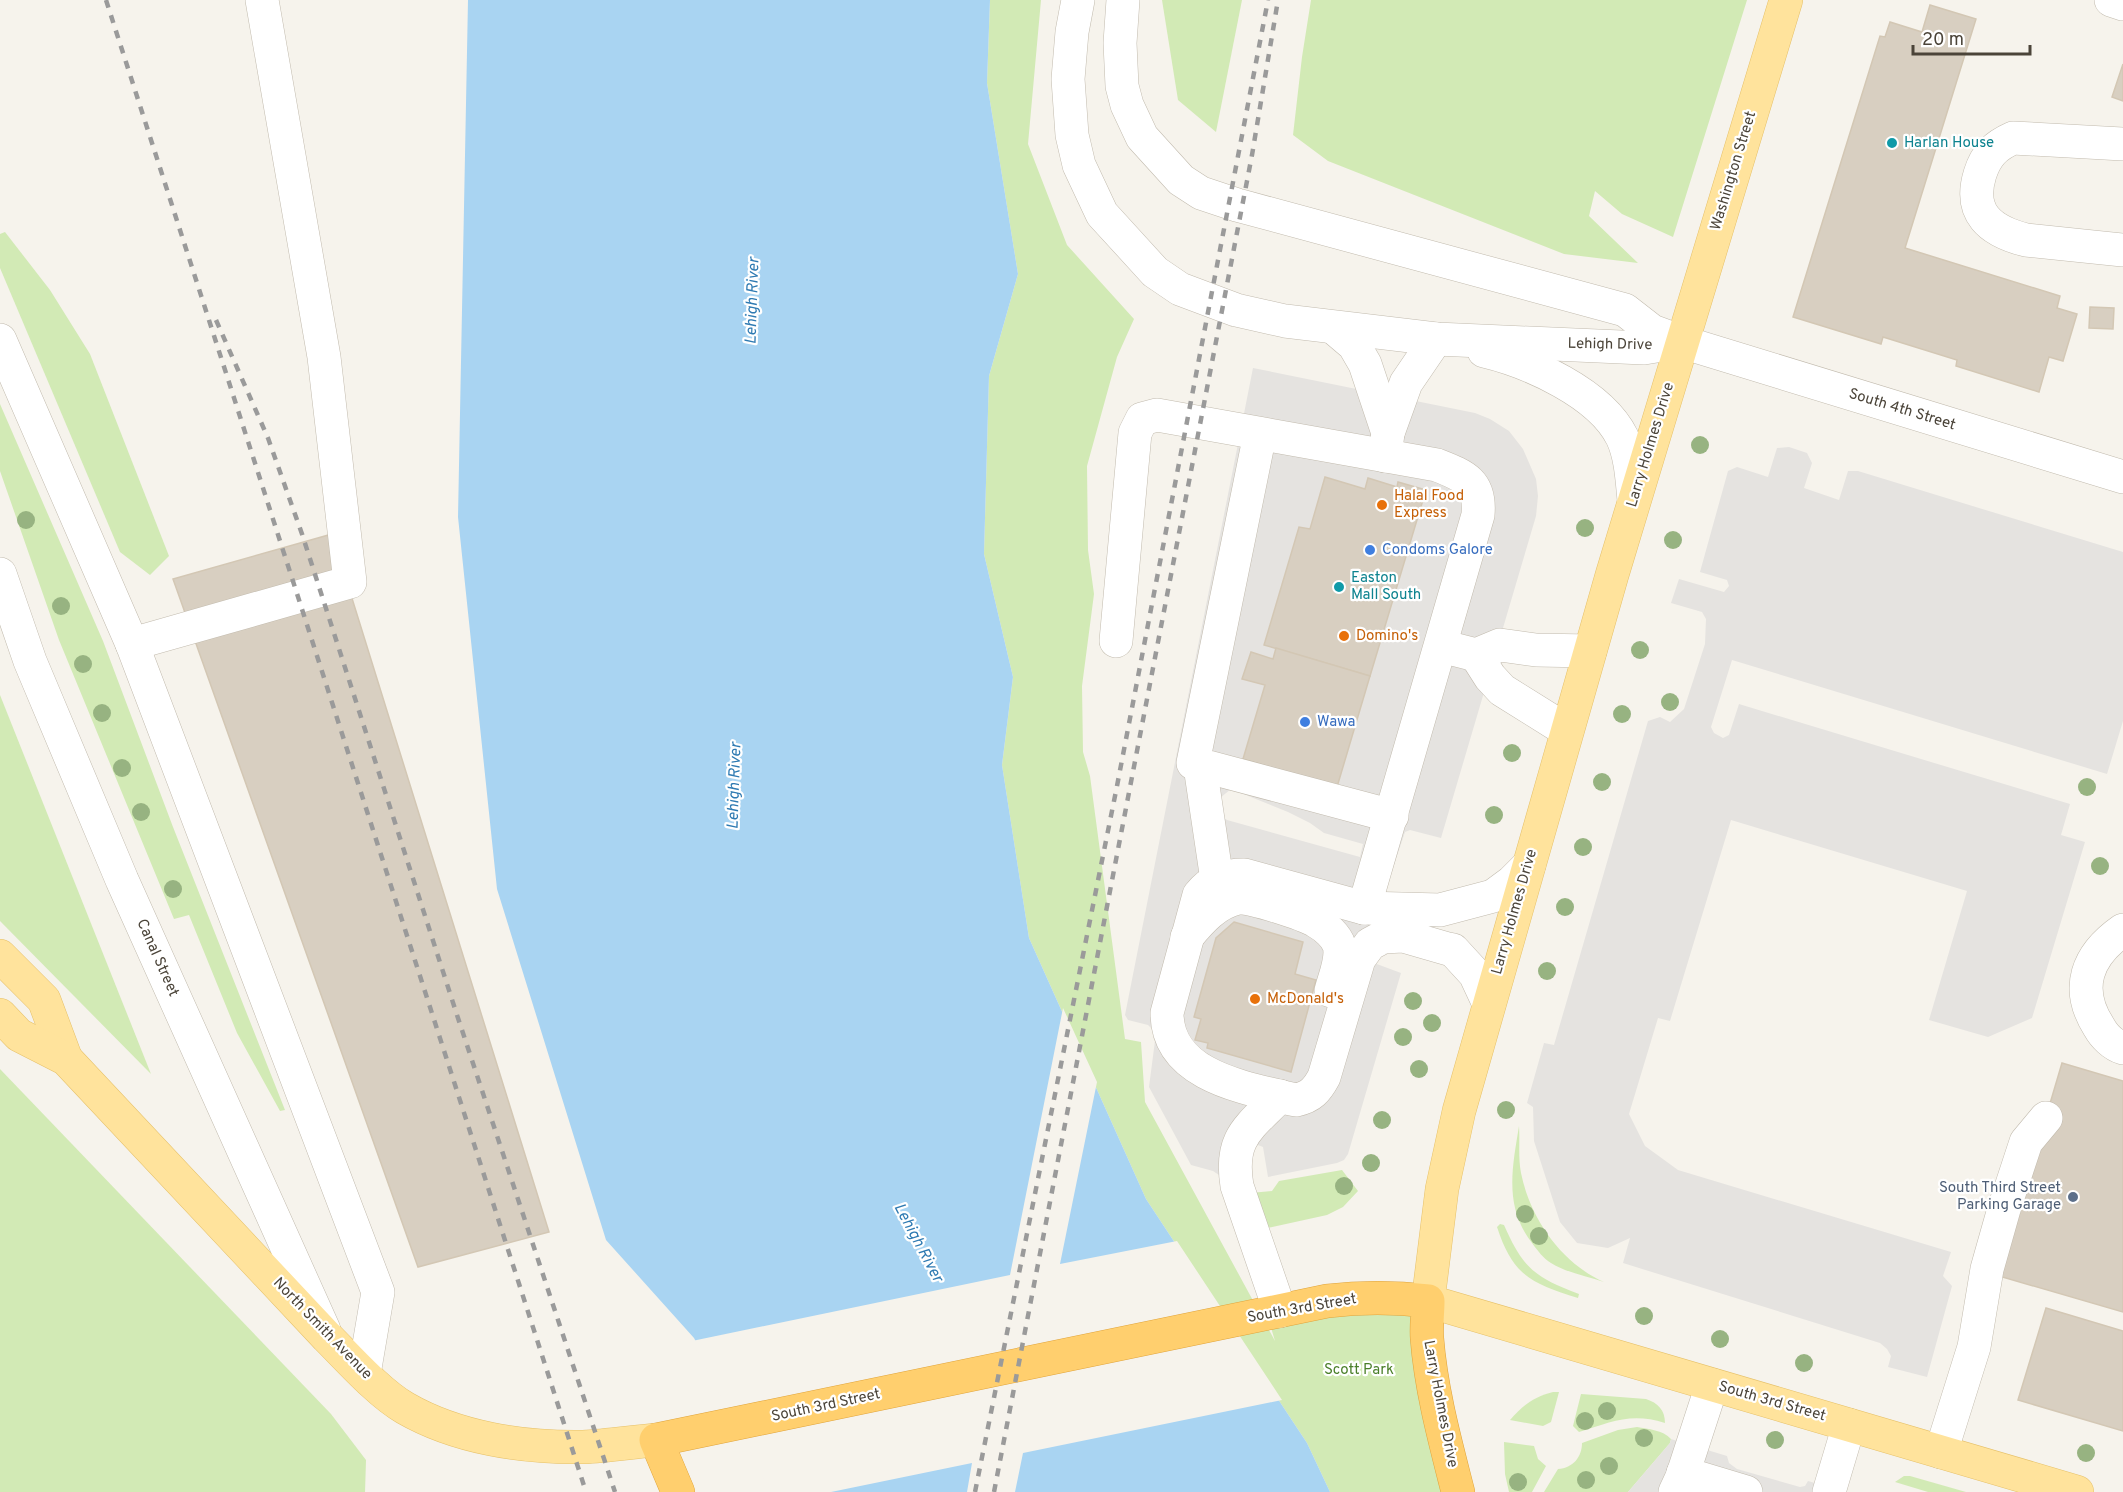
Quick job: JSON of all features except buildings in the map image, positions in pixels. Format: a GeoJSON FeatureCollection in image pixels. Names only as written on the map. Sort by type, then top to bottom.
{"type":"FeatureCollection","features":[{"type":"Feature","properties":{"kind":"highway","name":"South 3rd Street"},"geometry":{"type":"LineString","coordinates":[[656,1440],[1350,1298],[1387,1297],[1428,1301]]}},
{"type":"Feature","properties":{"kind":"highway","name":"Larry Holmes Drive"},"geometry":{"type":"LineString","coordinates":[[1428,1301],[1427,1336],[1431,1372],[1458,1492]]}},
{"type":"Feature","properties":{"kind":"highway"},"geometry":{"type":"LineString","coordinates":[[656,1440],[678,1492]]}},
{"type":"Feature","properties":{"kind":"main road","name":"Washington Street"},"geometry":{"type":"LineString","coordinates":[[1682,342],[1786,0]]}},
{"type":"Feature","properties":{"kind":"main road","name":"Larry Holmes Drive"},"geometry":{"type":"LineString","coordinates":[[1428,1301],[1442,1189],[1459,1112],[1566,730],[1682,342]]}},
{"type":"Feature","properties":{"kind":"main road","name":"North Smith Avenue"},"geometry":{"type":"LineString","coordinates":[[0,956],[44,1000],[66,1059]]}},
{"type":"Feature","properties":{"kind":"main road","name":"North Smith Avenue"},"geometry":{"type":"LineString","coordinates":[[0,1015],[19,1035],[66,1059],[327,1337],[364,1374],[404,1407],[444,1427],[500,1441],[582,1447],[656,1440]]}},
{"type":"Feature","properties":{"kind":"main road","name":"South 3rd Street"},"geometry":{"type":"LineString","coordinates":[[1428,1301],[2077,1492]]}},
{"type":"Feature","properties":{"kind":"street"},"geometry":{"type":"LineString","coordinates":[[132,644],[350,582],[324,357],[262,0]]}},
{"type":"Feature","properties":{"kind":"street","name":"Lehigh Drive"},"geometry":{"type":"LineString","coordinates":[[1078,0],[1072,32],[1068,79],[1072,135],[1079,165],[1102,214],[1155,272],[1180,289],[1236,310],[1285,321],[1436,339],[1644,348],[1682,342]]}},
{"type":"Feature","properties":{"kind":"street","name":"Lehigh Drive"},"geometry":{"type":"LineString","coordinates":[[1123,0],[1120,59],[1122,86],[1127,105],[1142,137],[1181,180],[1196,190],[1237,205],[1624,310],[1652,331],[1682,342]]}},
{"type":"Feature","properties":{"kind":"street"},"geometry":{"type":"LineString","coordinates":[[2111,0],[2123,4]]}},
{"type":"Feature","properties":{"kind":"street"},"geometry":{"type":"LineString","coordinates":[[2123,144],[2013,138],[1997,145],[1988,155],[1975,191],[1977,206],[1982,214],[1997,228],[2011,236],[2026,240],[2123,250]]}},
{"type":"Feature","properties":{"kind":"street"},"geometry":{"type":"LineString","coordinates":[[1334,328],[1354,345],[1365,364],[1386,445]]}},
{"type":"Feature","properties":{"kind":"street"},"geometry":{"type":"LineString","coordinates":[[1386,445],[1406,383],[1436,339],[1517,362],[1578,392],[1604,412],[1622,437],[1630,466],[1634,500]]}},
{"type":"Feature","properties":{"kind":"street"},"geometry":{"type":"LineString","coordinates":[[0,340],[132,644],[378,1292],[364,1374]]}},
{"type":"Feature","properties":{"kind":"street","name":"South 4th Street"},"geometry":{"type":"LineString","coordinates":[[1682,342],[2123,477]]}},
{"type":"Feature","properties":{"kind":"street"},"geometry":{"type":"LineString","coordinates":[[1116,641],[1135,433],[1142,419],[1157,416],[1260,434],[1386,445],[1460,473],[1476,488],[1479,500],[1478,515],[1364,908]]}},
{"type":"Feature","properties":{"kind":"street"},"geometry":{"type":"LineString","coordinates":[[1260,434],[1193,763],[1392,816]]}},
{"type":"Feature","properties":{"kind":"street","name":"Canal Street"},"geometry":{"type":"LineString","coordinates":[[0,574],[30,660],[122,880],[327,1337]]}},
{"type":"Feature","properties":{"kind":"street"},"geometry":{"type":"LineString","coordinates":[[1441,646],[1476,655],[1500,645],[1536,651],[1590,651]]}},
{"type":"Feature","properties":{"kind":"street"},"geometry":{"type":"LineString","coordinates":[[1476,655],[1490,677],[1502,690],[1566,730]]}},
{"type":"Feature","properties":{"kind":"street"},"geometry":{"type":"LineString","coordinates":[[1200,766],[1217,880]]}},
{"type":"Feature","properties":{"kind":"street"},"geometry":{"type":"LineString","coordinates":[[1489,1004],[1475,974],[1453,950],[1403,936],[1383,937],[1370,944],[1359,959],[1324,1077],[1316,1090],[1290,1098],[1228,1084],[1210,1075],[1182,1054],[1167,1028],[1167,1012],[1199,895],[1207,885],[1217,880],[1230,875],[1244,875],[1364,908],[1440,910],[1493,896],[1529,865]]}},
{"type":"Feature","properties":{"kind":"street"},"geometry":{"type":"LineString","coordinates":[[1187,937],[1206,915],[1224,903],[1240,898],[1319,923],[1336,938],[1340,948],[1307,1083],[1243,1134],[1235,1156],[1235,1170],[1241,1196],[1274,1312]]}},
{"type":"Feature","properties":{"kind":"street"},"geometry":{"type":"LineString","coordinates":[[2123,930],[2102,946],[2092,961],[2086,983],[2087,1000],[2092,1017],[2103,1034],[2117,1046],[2123,1048]]}},
{"type":"Feature","properties":{"kind":"street"},"geometry":{"type":"LineString","coordinates":[[1941,1452],[1974,1347],[1987,1269],[2004,1209],[2026,1142],[2046,1118]]}},
{"type":"Feature","properties":{"kind":"street"},"geometry":{"type":"LineString","coordinates":[[1712,1385],[1679,1482],[1746,1492]]}},
{"type":"Feature","properties":{"kind":"street"},"geometry":{"type":"LineString","coordinates":[[1829,1492],[1849,1425]]}},
{"type":"Feature","properties":{"kind":"green space","name":"Scott Park"},"geometry":{"type":"Polygon","coordinates":[[[990,0],[1041,0],[1028,144],[1067,245],[1134,319],[1117,357],[1087,466],[1088,550],[1094,594],[1082,686],[1083,752],[1090,776],[1125,1039],[1141,1042],[1145,1102],[1275,1341],[1267,1314],[1408,1299],[1458,1492],[1330,1492],[1307,1443],[1146,1199],[1029,938],[1002,765],[1013,677],[984,554],[989,376],[1018,274],[987,83],[990,0]]]}},
{"type":"Feature","properties":{"kind":"green space"},"geometry":{"type":"Polygon","coordinates":[[[1162,0],[1242,0],[1216,132],[1178,100],[1162,0]]]}},
{"type":"Feature","properties":{"kind":"green space"},"geometry":{"type":"Polygon","coordinates":[[[1311,0],[1747,0],[1673,237],[1622,214],[1595,191],[1589,216],[1638,263],[1564,254],[1328,161],[1293,135],[1311,0]]]}},
{"type":"Feature","properties":{"kind":"green space"},"geometry":{"type":"Polygon","coordinates":[[[5,232],[50,290],[90,354],[169,556],[150,575],[120,552],[0,268],[0,234],[5,232]]]}},
{"type":"Feature","properties":{"kind":"green space"},"geometry":{"type":"Polygon","coordinates":[[[0,404],[103,641],[173,827],[285,1110],[280,1111],[237,1033],[189,915],[174,919],[59,640],[0,471],[0,404]]]}},
{"type":"Feature","properties":{"kind":"green space"},"geometry":{"type":"Polygon","coordinates":[[[0,695],[151,1074],[0,921],[0,695]]]}},
{"type":"Feature","properties":{"kind":"green space"},"geometry":{"type":"Polygon","coordinates":[[[0,1069],[331,1414],[366,1460],[365,1492],[0,1492],[0,1069]]]}},
{"type":"Feature","properties":{"kind":"green space"},"geometry":{"type":"Polygon","coordinates":[[[1519,1126],[1521,1173],[1525,1190],[1540,1222],[1561,1251],[1588,1274],[1604,1282],[1570,1272],[1551,1263],[1538,1251],[1523,1229],[1517,1216],[1512,1187],[1519,1126]]]}},
{"type":"Feature","properties":{"kind":"green space"},"geometry":{"type":"Polygon","coordinates":[[[1342,1170],[1358,1191],[1343,1207],[1327,1215],[1263,1229],[1250,1193],[1272,1191],[1279,1181],[1342,1170]]]}},
{"type":"Feature","properties":{"kind":"green space"},"geometry":{"type":"Polygon","coordinates":[[[1500,1224],[1504,1225],[1517,1252],[1532,1269],[1551,1282],[1579,1294],[1578,1298],[1536,1282],[1517,1267],[1503,1244],[1497,1227],[1500,1224]]]}},
{"type":"Feature","properties":{"kind":"green space"},"geometry":{"type":"Polygon","coordinates":[[[1553,1392],[1559,1392],[1551,1422],[1543,1426],[1510,1420],[1529,1402],[1553,1392]]]}},
{"type":"Feature","properties":{"kind":"green space"},"geometry":{"type":"Polygon","coordinates":[[[1581,1394],[1646,1399],[1660,1408],[1664,1414],[1665,1423],[1631,1418],[1579,1432],[1573,1426],[1581,1394]]]}},
{"type":"Feature","properties":{"kind":"green space"},"geometry":{"type":"Polygon","coordinates":[[[1637,1427],[1660,1432],[1671,1439],[1628,1492],[1544,1492],[1558,1469],[1576,1461],[1582,1443],[1618,1430],[1637,1427]]]}},
{"type":"Feature","properties":{"kind":"green space"},"geometry":{"type":"Polygon","coordinates":[[[1504,1442],[1534,1446],[1538,1459],[1546,1466],[1532,1492],[1509,1492],[1505,1474],[1504,1442]]]}},
{"type":"Feature","properties":{"kind":"green space"},"geometry":{"type":"Polygon","coordinates":[[[1904,1476],[1966,1492],[1928,1492],[1895,1482],[1904,1476]]]}},
{"type":"Feature","properties":{"kind":"shaded area"},"geometry":{"type":"Polygon","coordinates":[[[1253,368],[1475,413],[1509,431],[1523,449],[1536,479],[1538,496],[1536,516],[1441,838],[1410,830],[1405,832],[1386,889],[1374,963],[1401,973],[1348,1154],[1344,1160],[1337,1163],[1268,1177],[1263,1147],[1258,1145],[1254,1146],[1222,1177],[1213,1171],[1191,1165],[1149,1087],[1156,1033],[1148,1025],[1128,1020],[1125,1015],[1253,368]],[[1325,477],[1310,529],[1299,527],[1264,644],[1276,648],[1273,659],[1251,652],[1243,678],[1265,685],[1243,759],[1337,787],[1397,487],[1368,478],[1365,489],[1325,477]],[[1231,789],[1220,798],[1219,814],[1227,820],[1360,857],[1363,844],[1324,833],[1288,812],[1231,789]],[[1234,922],[1216,938],[1194,1017],[1201,1019],[1195,1039],[1208,1043],[1208,1048],[1291,1071],[1316,980],[1295,974],[1303,942],[1234,922]]]}},
{"type":"Feature","properties":{"kind":"shaded area"},"geometry":{"type":"Polygon","coordinates":[[[1789,447],[1807,453],[1812,463],[1804,488],[1839,500],[1848,471],[1858,471],[2123,552],[2123,721],[2107,774],[1732,660],[1711,727],[1714,733],[1723,738],[1729,735],[1739,704],[2070,804],[2061,835],[2085,842],[2032,1018],[1988,1037],[1929,1020],[1967,891],[1731,820],[1670,1021],[1658,1018],[1629,1114],[1645,1146],[1678,1170],[1951,1252],[1943,1276],[1952,1286],[1927,1377],[1888,1367],[1891,1356],[1880,1343],[1623,1263],[1630,1238],[1608,1248],[1577,1243],[1560,1222],[1534,1141],[1533,1107],[1527,1103],[1544,1043],[1554,1045],[1648,721],[1660,717],[1670,722],[1684,709],[1705,644],[1706,619],[1702,612],[1671,603],[1679,579],[1724,592],[1729,586],[1727,580],[1700,572],[1728,471],[1737,467],[1768,477],[1777,448],[1789,447]]]}},
{"type":"Feature","properties":{"kind":"shaded area"},"geometry":{"type":"Polygon","coordinates":[[[1671,1439],[1727,1456],[1729,1463],[1737,1469],[1800,1487],[1805,1486],[1808,1481],[1846,1492],[1628,1492],[1671,1439]]]}},
{"type":"Feature","properties":{"kind":"water","name":"Lehigh River"},"geometry":{"type":"Polygon","coordinates":[[[468,0],[990,0],[987,83],[1018,274],[989,376],[984,554],[1013,677],[1002,765],[1029,938],[1146,1199],[1307,1443],[1330,1492],[775,1492],[694,1338],[606,1240],[497,889],[458,517],[468,0]]]}},
{"type":"Feature","properties":{"kind":"pier"},"geometry":{"type":"Polygon","coordinates":[[[1063,1008],[1097,1082],[1060,1264],[1177,1241],[1282,1400],[1023,1453],[1015,1492],[967,1492],[972,1463],[831,1492],[771,1492],[692,1341],[1010,1275],[1063,1008]]]}},
{"type":"Feature","properties":{"kind":"railway"},"geometry":{"type":"LineString","coordinates":[[106,0],[586,1492]]}},
{"type":"Feature","properties":{"kind":"railway"},"geometry":{"type":"LineString","coordinates":[[975,1492],[1117,786],[1268,0]]}},
{"type":"Feature","properties":{"kind":"railway"},"geometry":{"type":"LineString","coordinates":[[994,1492],[1252,155],[1278,0]]}},
{"type":"Feature","properties":{"kind":"railway"},"geometry":{"type":"LineString","coordinates":[[216,320],[268,438],[302,534],[456,1012],[615,1492]]}},
{"type":"Feature","properties":{"kind":"place","name":"Harlan House"},"geometry":{"type":"Point","coordinates":[1892,143]}},
{"type":"Feature","properties":{"kind":"place","name":"Halal Food Express"},"geometry":{"type":"Point","coordinates":[1382,505]}},
{"type":"Feature","properties":{"kind":"place","name":"Condoms Galore"},"geometry":{"type":"Point","coordinates":[1370,550]}},
{"type":"Feature","properties":{"kind":"place","name":"Easton Mall South"},"geometry":{"type":"Point","coordinates":[1339,587]}},
{"type":"Feature","properties":{"kind":"place","name":"Domino's"},"geometry":{"type":"Point","coordinates":[1344,636]}},
{"type":"Feature","properties":{"kind":"place","name":"Wawa"},"geometry":{"type":"Point","coordinates":[1305,722]}},
{"type":"Feature","properties":{"kind":"place","name":"McDonald's"},"geometry":{"type":"Point","coordinates":[1255,999]}},
{"type":"Feature","properties":{"kind":"place","name":"South Third Street Parking Garage"},"geometry":{"type":"Point","coordinates":[2073,1197]}}]}
